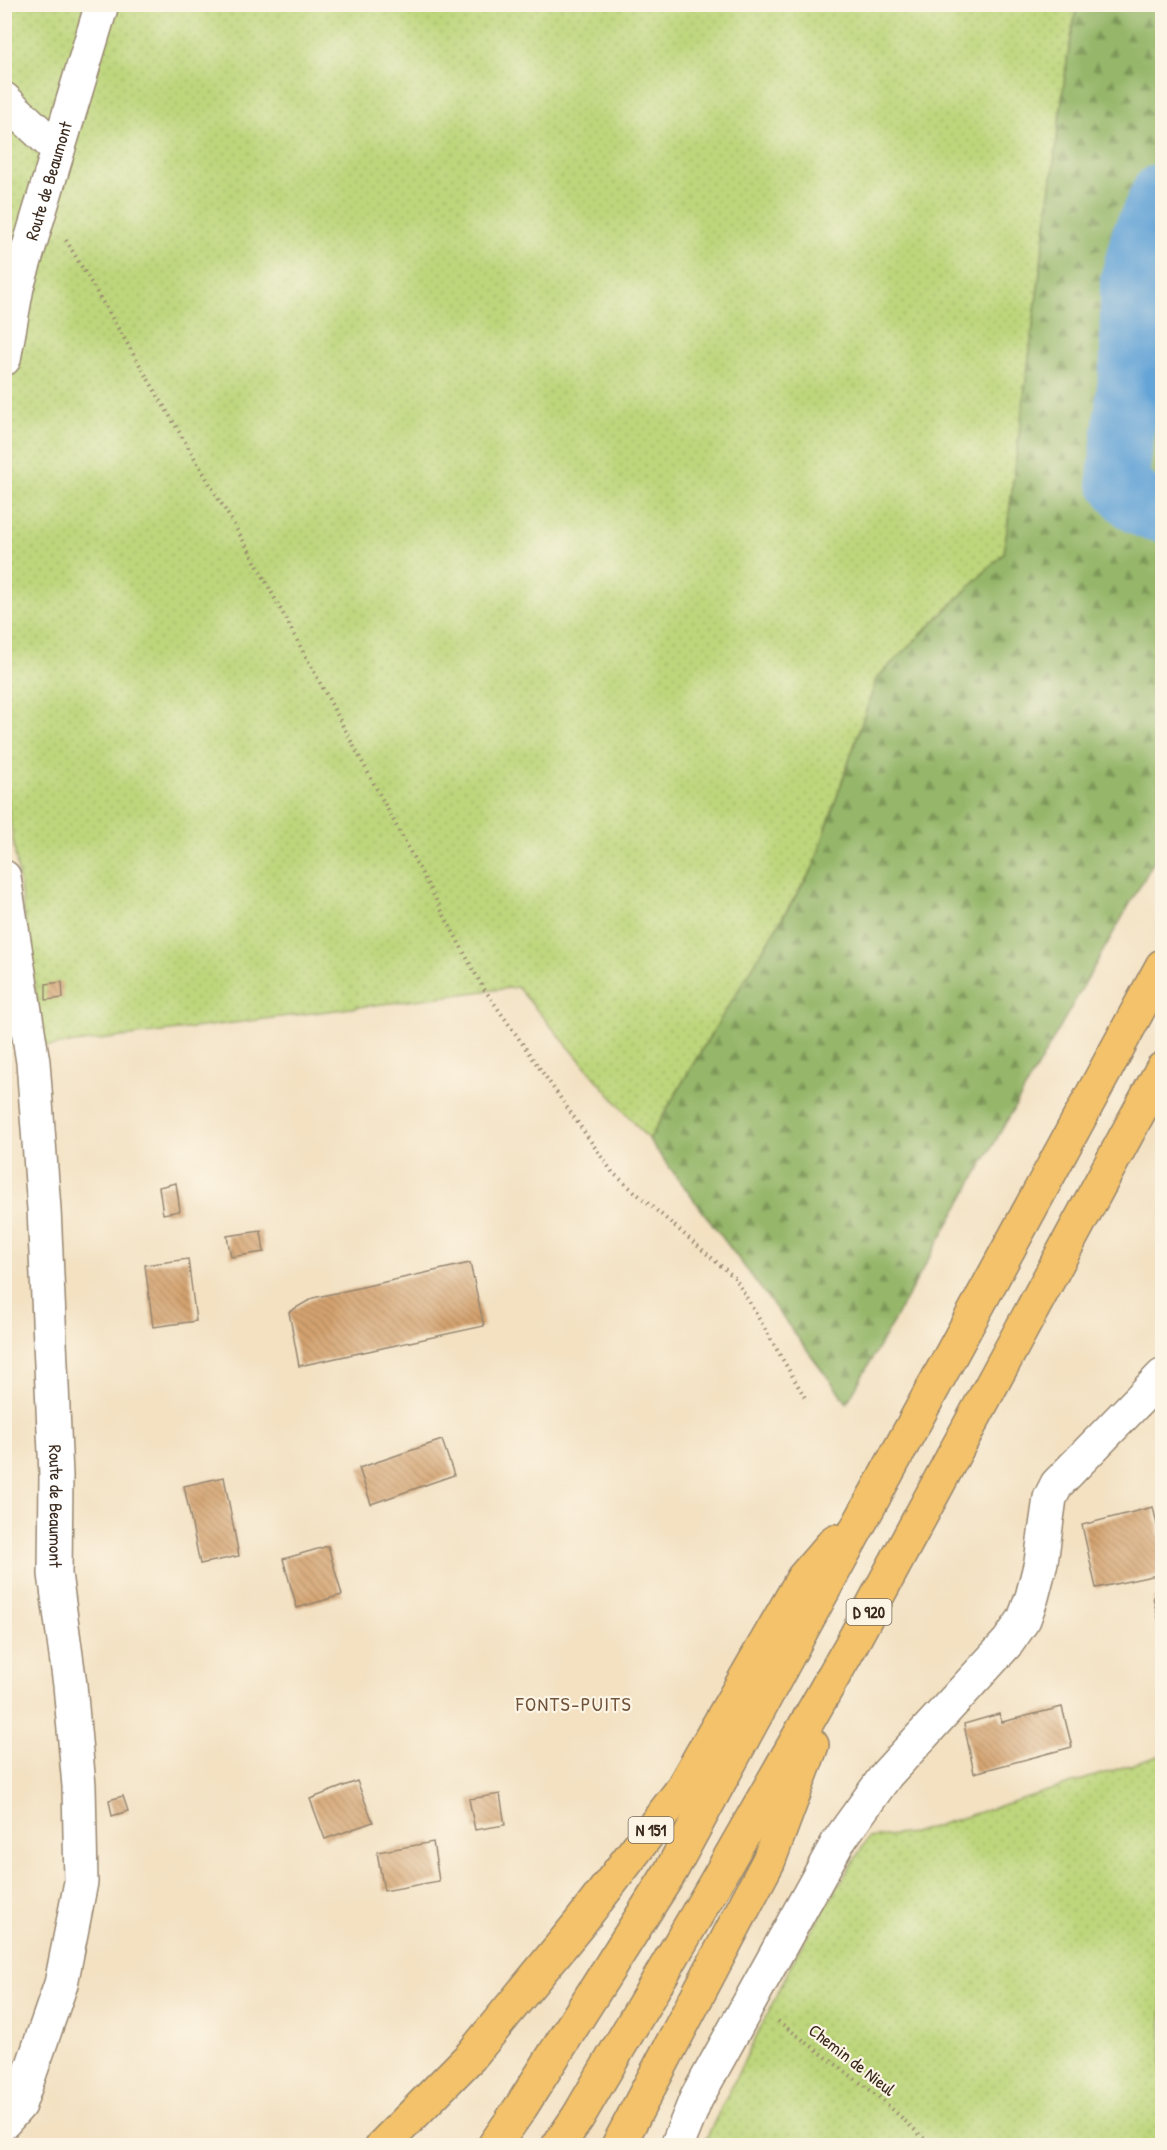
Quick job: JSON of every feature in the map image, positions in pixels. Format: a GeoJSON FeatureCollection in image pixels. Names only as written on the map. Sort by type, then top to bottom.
{"type":"FeatureCollection","features":[{"type":"Feature","properties":{"kind":"highway","name":"D 920"},"geometry":{"type":"LineString","coordinates":[[494,2145],[521,2107],[672,1869],[1162,966]]}},
{"type":"Feature","properties":{"kind":"highway","name":"D 920"},"geometry":{"type":"LineString","coordinates":[[558,2145],[578,2117],[690,1927],[850,1647],[1162,1069]]}},
{"type":"Feature","properties":{"kind":"highway","name":"N 151"},"geometry":{"type":"LineString","coordinates":[[382,2145],[470,2057],[579,1923],[680,1792],[803,1578],[881,1486]]}},
{"type":"Feature","properties":{"kind":"highway","name":"D 920"},"geometry":{"type":"LineString","coordinates":[[618,2145],[769,1860],[850,1647]]}},
{"type":"Feature","properties":{"kind":"street","name":"Route de Beaumont"},"geometry":{"type":"LineString","coordinates":[[4,359],[17,286],[102,4]]}},
{"type":"Feature","properties":{"kind":"street"},"geometry":{"type":"LineString","coordinates":[[4,99],[58,150]]}},
{"type":"Feature","properties":{"kind":"street","name":"Route de Beaumont"},"geometry":{"type":"LineString","coordinates":[[4,877],[33,1062],[44,1209],[55,1464],[55,1574],[70,1685],[79,1786],[81,1882],[61,1984],[19,2106],[4,2122]]}},
{"type":"Feature","properties":{"kind":"street"},"geometry":{"type":"LineString","coordinates":[[677,2145],[696,2099],[838,1842],[887,1774],[1008,1642],[1024,1619],[1041,1562],[1050,1498],[1057,1484],[1162,1376]]}},
{"type":"Feature","properties":{"kind":"path"},"geometry":{"type":"LineString","coordinates":[[43,200],[250,552],[482,986],[612,1173],[735,1278],[807,1401]]}},
{"type":"Feature","properties":{"kind":"path","name":"Chemin de Nieul"},"geometry":{"type":"LineString","coordinates":[[750,2001],[879,2096],[932,2145]]}},
{"type":"Feature","properties":{"kind":"green space"},"geometry":{"type":"Polygon","coordinates":[[[4,5],[1077,5],[1067,61],[1004,553],[877,678],[813,868],[649,1140],[517,987],[44,1047],[4,780],[4,5]]]}},
{"type":"Feature","properties":{"kind":"green space"},"geometry":{"type":"Polygon","coordinates":[[[1077,5],[1162,5],[1162,847],[847,1403],[649,1140],[813,868],[877,678],[1004,553],[1067,61],[1077,5]]]}},
{"type":"Feature","properties":{"kind":"green space"},"geometry":{"type":"Polygon","coordinates":[[[1162,1755],[1162,2145],[703,2145],[797,1953],[868,1838],[913,1833],[1162,1755]]]}},
{"type":"Feature","properties":{"kind":"building"},"geometry":{"type":"Polygon","coordinates":[[[62,982],[63,998],[46,1000],[46,984],[62,982]]]}},
{"type":"Feature","properties":{"kind":"building"},"geometry":{"type":"Polygon","coordinates":[[[176,1183],[180,1211],[163,1214],[159,1187],[176,1183]]]}},
{"type":"Feature","properties":{"kind":"building"},"geometry":{"type":"Polygon","coordinates":[[[261,1231],[264,1252],[231,1257],[227,1236],[261,1231]]]}},
{"type":"Feature","properties":{"kind":"building"},"geometry":{"type":"Polygon","coordinates":[[[188,1259],[196,1321],[153,1327],[145,1265],[188,1259]]]}},
{"type":"Feature","properties":{"kind":"building"},"geometry":{"type":"Polygon","coordinates":[[[470,1263],[484,1326],[299,1366],[289,1312],[313,1298],[470,1263]]]}},
{"type":"Feature","properties":{"kind":"building"},"geometry":{"type":"Polygon","coordinates":[[[442,1440],[454,1475],[371,1504],[359,1468],[442,1440]]]}},
{"type":"Feature","properties":{"kind":"building"},"geometry":{"type":"Polygon","coordinates":[[[224,1477],[239,1556],[200,1564],[184,1486],[224,1477]]]}},
{"type":"Feature","properties":{"kind":"building"},"geometry":{"type":"Polygon","coordinates":[[[1153,1507],[1162,1546],[1162,1574],[1096,1588],[1082,1525],[1153,1507]]]}},
{"type":"Feature","properties":{"kind":"building"},"geometry":{"type":"Polygon","coordinates":[[[328,1546],[342,1595],[297,1608],[283,1559],[328,1546]]]}},
{"type":"Feature","properties":{"kind":"building"},"geometry":{"type":"Polygon","coordinates":[[[1162,1595],[1162,1635],[1153,1597],[1162,1595]]]}},
{"type":"Feature","properties":{"kind":"building"},"geometry":{"type":"Polygon","coordinates":[[[1062,1707],[1072,1747],[974,1773],[964,1724],[999,1714],[1002,1722],[1062,1707]]]}},
{"type":"Feature","properties":{"kind":"building"},"geometry":{"type":"Polygon","coordinates":[[[357,1781],[373,1822],[325,1839],[310,1799],[357,1781]]]}},
{"type":"Feature","properties":{"kind":"building"},"geometry":{"type":"Polygon","coordinates":[[[500,1794],[505,1825],[475,1830],[469,1799],[500,1794]]]}},
{"type":"Feature","properties":{"kind":"building"},"geometry":{"type":"Polygon","coordinates":[[[123,1796],[128,1811],[112,1816],[109,1800],[123,1796]]]}},
{"type":"Feature","properties":{"kind":"building"},"geometry":{"type":"Polygon","coordinates":[[[433,1842],[439,1881],[384,1891],[377,1852],[433,1842]]]}},
{"type":"Feature","properties":{"kind":"waterway"},"geometry":{"type":"LineString","coordinates":[[1162,194],[1142,238],[1131,281],[1131,360],[1118,479],[1131,496],[1142,505],[1162,511]]}},
{"type":"Feature","properties":{"kind":"district","name":"FONTS-PUITS"},"geometry":{"type":"Point","coordinates":[574,1704]}}]}
